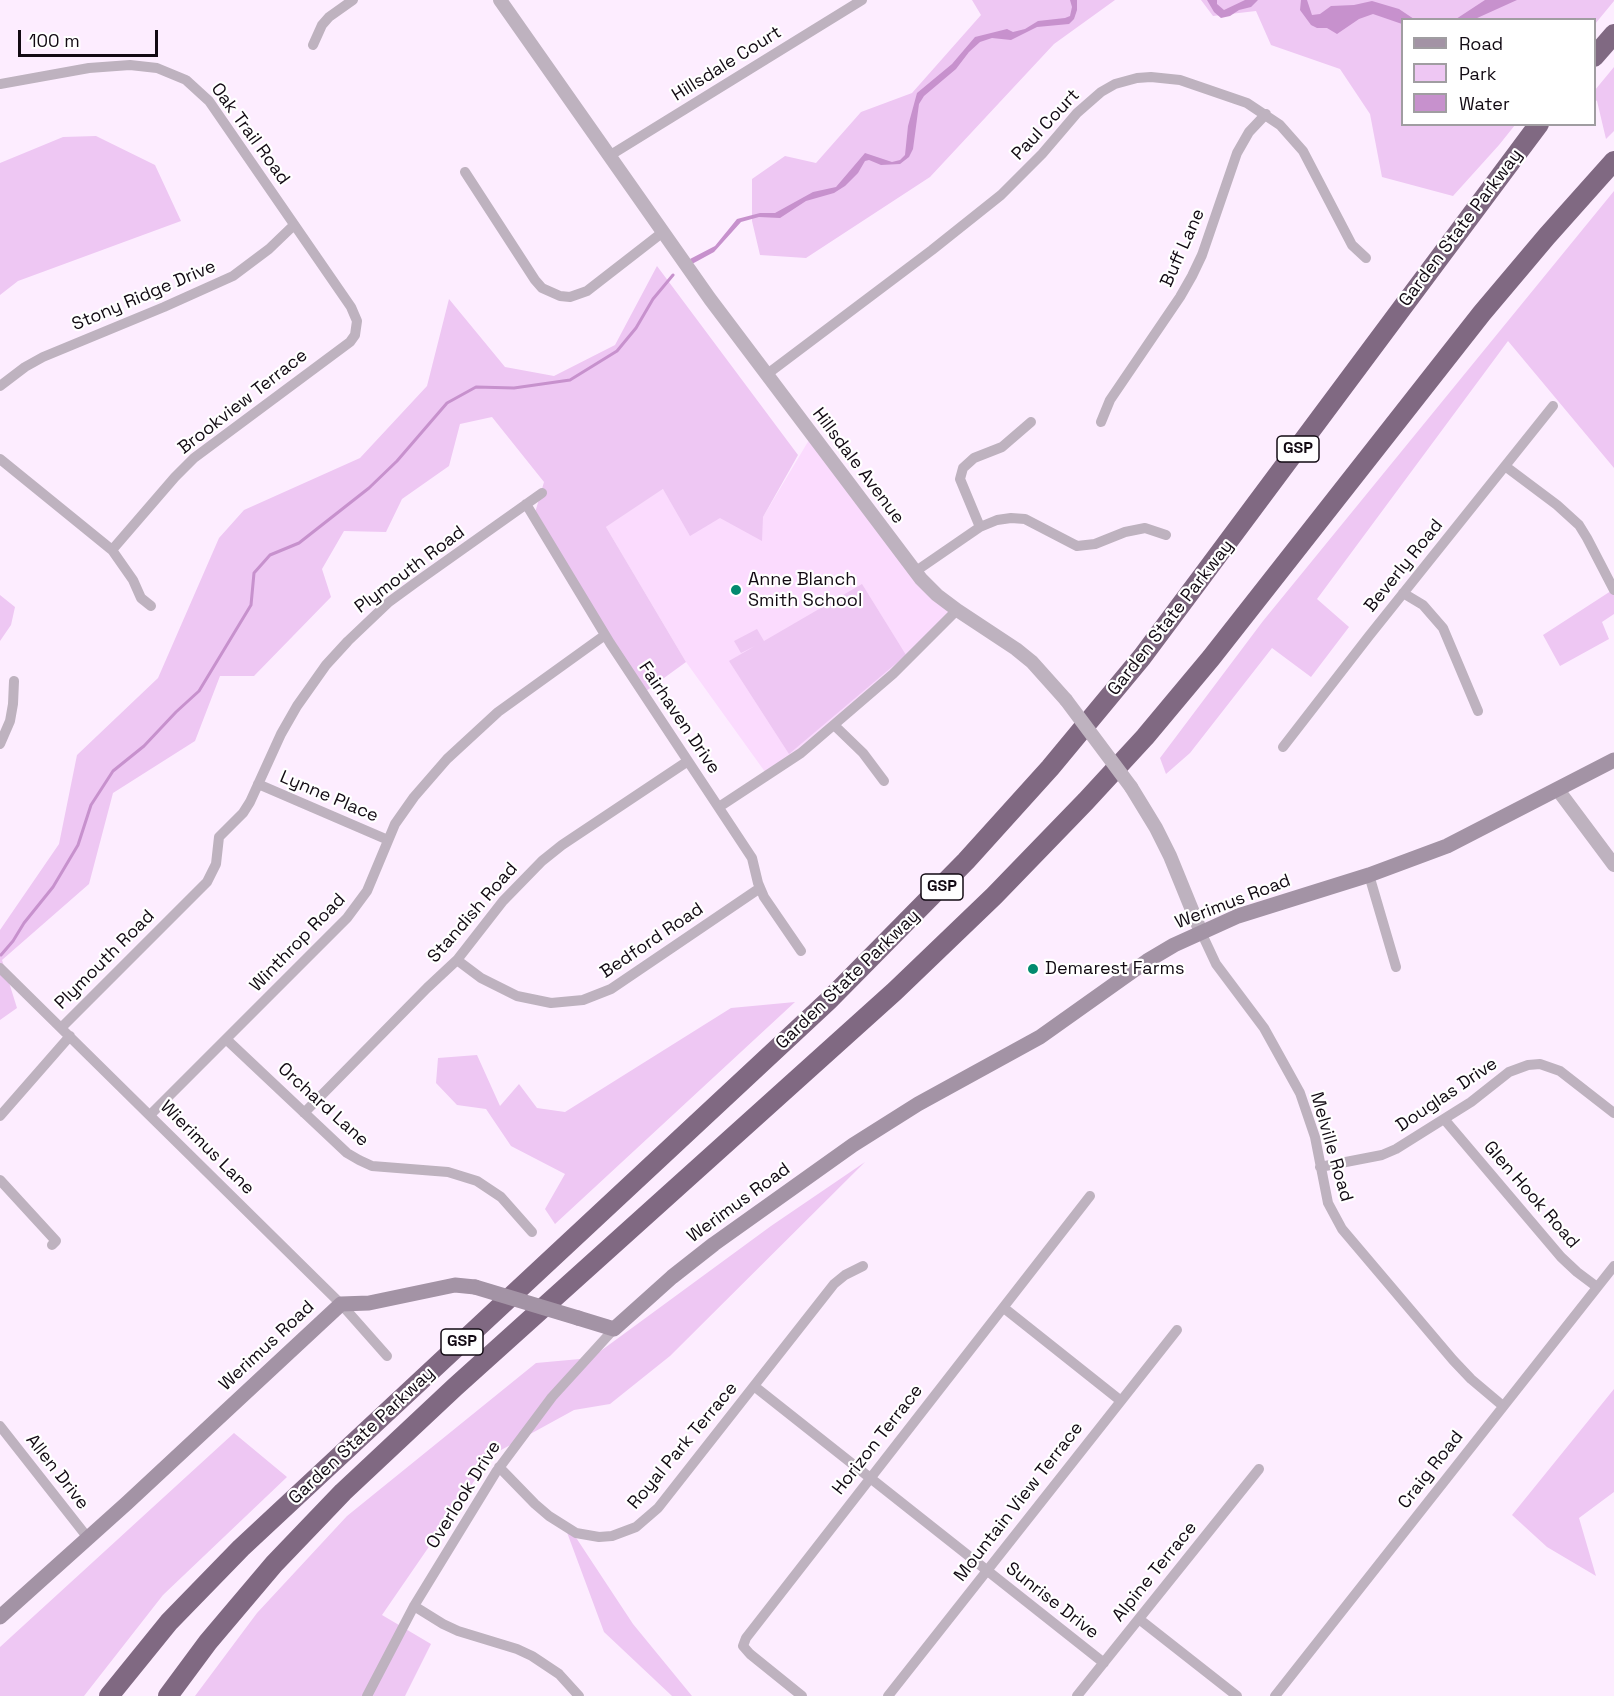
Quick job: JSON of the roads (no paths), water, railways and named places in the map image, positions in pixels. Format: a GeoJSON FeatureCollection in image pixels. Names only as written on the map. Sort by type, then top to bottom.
{"type":"FeatureCollection","features":[{"type":"Feature","properties":{"kind":"highway"},"geometry":{"type":"LineString","coordinates":[[1596,55],[1614,34]]}},
{"type":"Feature","properties":{"kind":"highway","name":"Garden State Parkway"},"geometry":{"type":"LineString","coordinates":[[109,1696],[169,1622],[241,1548],[828,1002],[896,935],[987,839],[1056,761],[1142,657],[1538,126]]}},
{"type":"Feature","properties":{"kind":"highway","name":"Garden State Parkway"},"geometry":{"type":"LineString","coordinates":[[168,1696],[208,1642],[267,1572],[351,1484],[463,1380],[904,983],[994,896],[1086,801],[1152,729],[1211,658],[1482,313],[1527,258],[1614,161]]}},
{"type":"Feature","properties":{"kind":"main road","name":"Werimus Road"},"geometry":{"type":"LineString","coordinates":[[0,1617],[340,1304],[369,1303],[455,1285],[475,1287],[614,1329],[672,1277],[714,1244],[853,1145],[918,1104],[1042,1036],[1147,961],[1200,932],[1238,916],[1369,875],[1447,846],[1614,760]]}},
{"type":"Feature","properties":{"kind":"street"},"geometry":{"type":"LineString","coordinates":[[313,45],[322,25],[329,17],[353,0]]}},
{"type":"Feature","properties":{"kind":"street","name":"Hillsdale Avenue"},"geometry":{"type":"LineString","coordinates":[[500,0],[766,375],[916,571],[938,595],[957,610],[1032,662],[1066,700],[1131,787],[1156,828],[1170,856],[1200,932]]}},
{"type":"Feature","properties":{"kind":"street","name":"Hillsdale Court"},"geometry":{"type":"LineString","coordinates":[[609,156],[861,0]]}},
{"type":"Feature","properties":{"kind":"street","name":"Oak Trail Road"},"geometry":{"type":"LineString","coordinates":[[0,84],[59,73],[130,65],[143,65],[172,73],[186,80],[209,101],[351,307]]}},
{"type":"Feature","properties":{"kind":"street","name":"Paul Court"},"geometry":{"type":"LineString","coordinates":[[766,375],[1001,195],[1042,154],[1077,113],[1101,92],[1115,84],[1137,78],[1180,80],[1247,103],[1266,114],[1292,136],[1303,151],[1352,245],[1366,258]]}},
{"type":"Feature","properties":{"kind":"street","name":"Buff Lane"},"geometry":{"type":"LineString","coordinates":[[1101,422],[1110,400],[1192,276],[1202,255],[1237,153],[1249,132],[1266,114]]}},
{"type":"Feature","properties":{"kind":"street"},"geometry":{"type":"LineString","coordinates":[[465,172],[535,280],[550,293],[570,297],[587,291],[663,232]]}},
{"type":"Feature","properties":{"kind":"street","name":"Stony Ridge Drive"},"geometry":{"type":"LineString","coordinates":[[0,386],[43,357],[233,276],[269,249],[294,225]]}},
{"type":"Feature","properties":{"kind":"street","name":"Brookview Terrace"},"geometry":{"type":"LineString","coordinates":[[112,550],[194,458],[350,342],[357,328],[357,321],[351,307]]}},
{"type":"Feature","properties":{"kind":"street","name":"Beverly Road"},"geometry":{"type":"LineString","coordinates":[[1283,747],[1552,406]]}},
{"type":"Feature","properties":{"kind":"street"},"geometry":{"type":"LineString","coordinates":[[980,527],[960,479],[963,468],[974,458],[1002,447],[1031,422]]}},
{"type":"Feature","properties":{"kind":"street"},"geometry":{"type":"LineString","coordinates":[[0,459],[112,550],[124,564],[141,598],[150,606]]}},
{"type":"Feature","properties":{"kind":"street"},"geometry":{"type":"LineString","coordinates":[[1505,466],[1557,505],[1579,525],[1614,590]]}},
{"type":"Feature","properties":{"kind":"street","name":"Plymouth Road"},"geometry":{"type":"LineString","coordinates":[[61,1028],[207,882],[216,864],[219,837],[243,813],[281,734],[297,706],[326,665],[373,617],[406,589],[542,493]]}},
{"type":"Feature","properties":{"kind":"street","name":"Fairhaven Drive"},"geometry":{"type":"LineString","coordinates":[[526,504],[605,635],[752,858],[760,888],[801,951]]}},
{"type":"Feature","properties":{"kind":"street"},"geometry":{"type":"LineString","coordinates":[[916,571],[980,527],[997,520],[1025,519],[1077,546],[1095,544],[1125,532],[1145,528],[1166,535]]}},
{"type":"Feature","properties":{"kind":"street"},"geometry":{"type":"LineString","coordinates":[[1403,593],[1423,605],[1443,628],[1478,711]]}},
{"type":"Feature","properties":{"kind":"street"},"geometry":{"type":"LineString","coordinates":[[719,807],[777,770],[834,725],[919,650],[957,610]]}},
{"type":"Feature","properties":{"kind":"street","name":"Winthrop Road"},"geometry":{"type":"LineString","coordinates":[[150,1115],[358,905],[376,873],[388,840],[405,809],[447,759],[512,702],[605,635]]}},
{"type":"Feature","properties":{"kind":"street"},"geometry":{"type":"LineString","coordinates":[[0,744],[10,721],[14,681]]}},
{"type":"Feature","properties":{"kind":"street"},"geometry":{"type":"LineString","coordinates":[[834,725],[863,753],[884,781]]}},
{"type":"Feature","properties":{"kind":"street","name":"Standish Road"},"geometry":{"type":"LineString","coordinates":[[304,1113],[457,960],[503,901],[542,861],[562,845],[688,761]]}},
{"type":"Feature","properties":{"kind":"street","name":"Lynne Place"},"geometry":{"type":"LineString","coordinates":[[258,784],[388,840]]}},
{"type":"Feature","properties":{"kind":"street"},"geometry":{"type":"LineString","coordinates":[[1558,790],[1614,865]]}},
{"type":"Feature","properties":{"kind":"street"},"geometry":{"type":"LineString","coordinates":[[1369,875],[1396,967]]}},
{"type":"Feature","properties":{"kind":"street","name":"Bedford Road"},"geometry":{"type":"LineString","coordinates":[[457,960],[481,978],[517,996],[551,1003],[583,1000],[612,989],[760,888]]}},
{"type":"Feature","properties":{"kind":"street","name":"Melville Road"},"geometry":{"type":"LineString","coordinates":[[1200,932],[1216,964],[1264,1028],[1290,1072],[1308,1115],[1328,1203],[1342,1229],[1453,1360],[1503,1406]]}},
{"type":"Feature","properties":{"kind":"street","name":"Wierimus Lane"},"geometry":{"type":"LineString","coordinates":[[0,968],[340,1304],[387,1356]]}},
{"type":"Feature","properties":{"kind":"street"},"geometry":{"type":"LineString","coordinates":[[0,1116],[70,1036]]}},
{"type":"Feature","properties":{"kind":"street","name":"Orchard Lane"},"geometry":{"type":"LineString","coordinates":[[226,1039],[347,1153],[372,1166],[448,1172],[477,1181],[501,1197],[532,1232]]}},
{"type":"Feature","properties":{"kind":"street","name":"Douglas Drive"},"geometry":{"type":"LineString","coordinates":[[1320,1167],[1382,1155],[1396,1149],[1471,1102],[1509,1072],[1528,1065],[1540,1064],[1560,1071],[1614,1113]]}},
{"type":"Feature","properties":{"kind":"street","name":"Glen Hook Road"},"geometry":{"type":"LineString","coordinates":[[1444,1119],[1561,1257],[1597,1287]]}},
{"type":"Feature","properties":{"kind":"street"},"geometry":{"type":"LineString","coordinates":[[0,1180],[56,1241],[52,1245]]}},
{"type":"Feature","properties":{"kind":"street","name":"Horizon Terrace"},"geometry":{"type":"LineString","coordinates":[[802,1696],[742,1646],[746,1638],[869,1477],[1005,1308],[1090,1196]]}},
{"type":"Feature","properties":{"kind":"street","name":"Royal Park Terrace"},"geometry":{"type":"LineString","coordinates":[[499,1467],[535,1504],[571,1530],[587,1536],[599,1537],[625,1532],[648,1518],[658,1508],[834,1284],[845,1275],[863,1266]]}},
{"type":"Feature","properties":{"kind":"street","name":"Craig Road"},"geometry":{"type":"LineString","coordinates":[[1275,1696],[1614,1266]]}},
{"type":"Feature","properties":{"kind":"street"},"geometry":{"type":"LineString","coordinates":[[1005,1308],[1121,1401]]}},
{"type":"Feature","properties":{"kind":"street","name":"Overlook Drive"},"geometry":{"type":"LineString","coordinates":[[367,1696],[414,1606],[499,1467],[552,1397],[614,1329]]}},
{"type":"Feature","properties":{"kind":"street","name":"Mountain View Terrace"},"geometry":{"type":"LineString","coordinates":[[888,1696],[1177,1330]]}},
{"type":"Feature","properties":{"kind":"street","name":"Sunrise Drive"},"geometry":{"type":"LineString","coordinates":[[754,1386],[1104,1663]]}},
{"type":"Feature","properties":{"kind":"street","name":"Allen Drive"},"geometry":{"type":"LineString","coordinates":[[0,1426],[88,1538]]}},
{"type":"Feature","properties":{"kind":"street","name":"Alpine Terrace"},"geometry":{"type":"LineString","coordinates":[[1077,1696],[1259,1469]]}},
{"type":"Feature","properties":{"kind":"street"},"geometry":{"type":"LineString","coordinates":[[414,1606],[442,1624],[458,1631],[517,1649],[532,1656],[559,1674],[579,1696]]}},
{"type":"Feature","properties":{"kind":"street"},"geometry":{"type":"LineString","coordinates":[[1139,1619],[1237,1696]]}},
{"type":"Feature","properties":{"kind":"water"},"geometry":{"type":"Polygon","coordinates":[[[1070,0],[1077,0],[1077,10],[1074,19],[1069,24],[1037,27],[1011,40],[992,38],[980,42],[969,52],[956,69],[924,96],[919,104],[913,149],[909,157],[900,164],[881,165],[869,160],[865,161],[858,173],[834,193],[806,201],[780,218],[759,217],[741,222],[714,252],[692,264],[690,259],[715,246],[737,219],[760,213],[775,213],[813,192],[836,187],[865,153],[892,162],[900,160],[905,155],[908,126],[917,93],[952,64],[975,37],[1007,29],[1013,32],[1025,29],[1038,21],[1065,18],[1070,16],[1072,7],[1070,0]]]}},
{"type":"Feature","properties":{"kind":"water"},"geometry":{"type":"Polygon","coordinates":[[[1207,0],[1217,0],[1217,4],[1224,10],[1245,0],[1258,0],[1251,7],[1221,18],[1214,12],[1207,0]]]}},
{"type":"Feature","properties":{"kind":"water"},"geometry":{"type":"Polygon","coordinates":[[[1301,0],[1307,0],[1312,15],[1320,14],[1331,6],[1372,1],[1399,9],[1412,18],[1401,18],[1401,24],[1373,14],[1359,19],[1337,34],[1327,28],[1317,28],[1311,25],[1300,10],[1301,0]]]}},
{"type":"Feature","properties":{"kind":"water"},"geometry":{"type":"Polygon","coordinates":[[[1485,0],[1517,0],[1477,18],[1458,18],[1485,0]]]}},
{"type":"Feature","properties":{"kind":"waterway"},"geometry":{"type":"LineString","coordinates":[[1,955],[53,887],[78,845],[91,805],[113,771],[144,746],[199,691],[251,605],[254,573],[270,555],[299,543],[369,488],[397,461],[447,403],[476,387],[514,388],[570,380],[617,351],[636,328],[653,299],[673,275]]}},
{"type":"Feature","properties":{"kind":"place","name":"Anne Blanch Smith School"},"geometry":{"type":"Point","coordinates":[736,590]}},
{"type":"Feature","properties":{"kind":"place","name":"Demarest Farms"},"geometry":{"type":"Point","coordinates":[1033,969]}}]}
